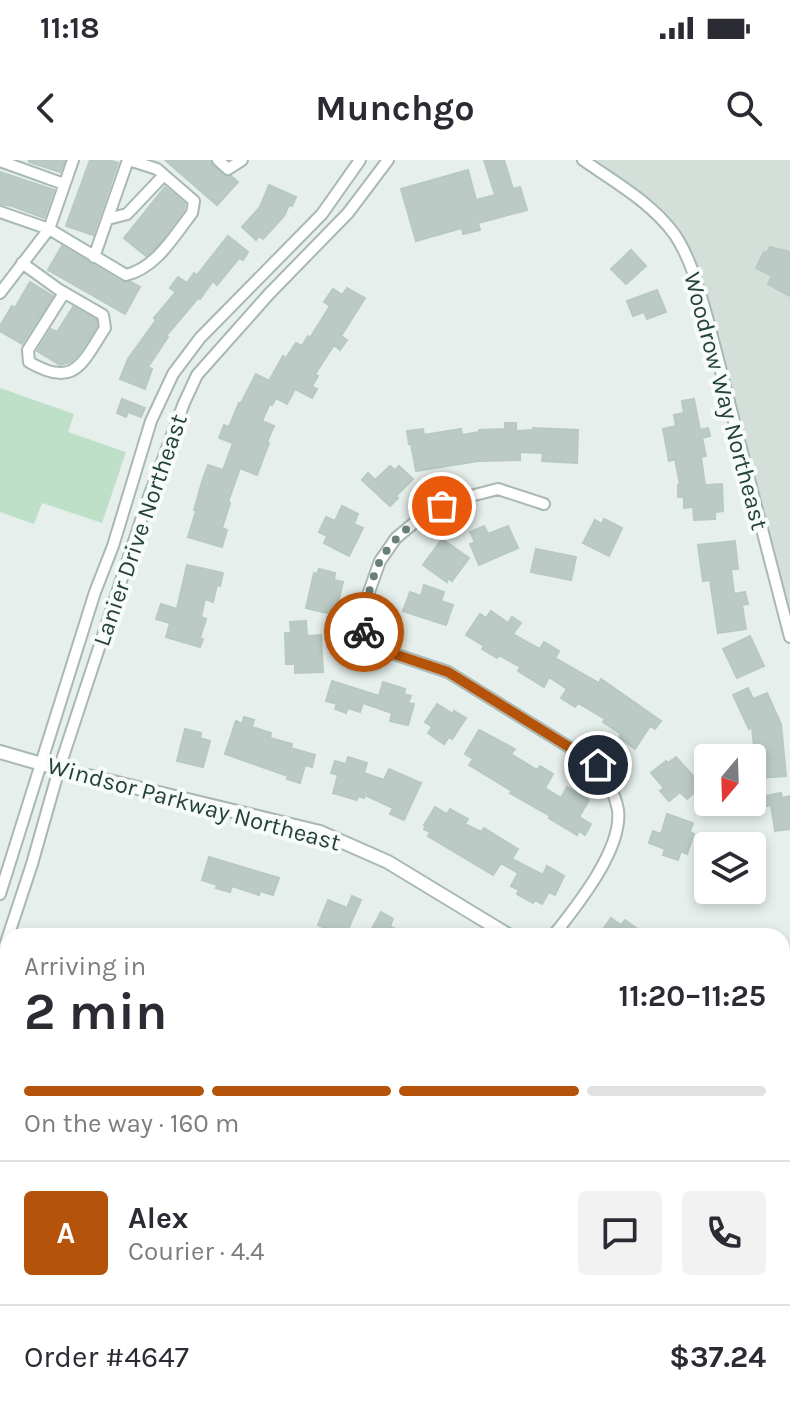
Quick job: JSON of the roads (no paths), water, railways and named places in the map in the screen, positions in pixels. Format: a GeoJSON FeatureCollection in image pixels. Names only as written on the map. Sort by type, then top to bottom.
{"type":"FeatureCollection","features":[{"type":"Feature","properties":{"kind":"street"},"geometry":{"type":"LineString","coordinates":[[0,293],[49,229],[73,160]]}},
{"type":"Feature","properties":{"kind":"street"},"geometry":{"type":"LineString","coordinates":[[0,212],[49,229],[94,257],[126,275],[138,272],[151,263],[192,213],[194,201],[157,169],[128,160],[94,257]]}},
{"type":"Feature","properties":{"kind":"street"},"geometry":{"type":"LineString","coordinates":[[218,160],[228,169],[242,160]]}},
{"type":"Feature","properties":{"kind":"street","name":"Lanier Drive Northeast"},"geometry":{"type":"LineString","coordinates":[[0,894],[151,421],[173,374],[200,338],[322,214],[360,160]]}},
{"type":"Feature","properties":{"kind":"street","name":"Lanier Drive Northeast"},"geometry":{"type":"LineString","coordinates":[[11,928],[59,769],[147,502],[197,375],[269,294],[348,213],[388,160]]}},
{"type":"Feature","properties":{"kind":"street","name":"Woodrow Way Northeast"},"geometry":{"type":"LineString","coordinates":[[583,160],[649,206],[676,236],[692,271],[707,317],[790,637]]}},
{"type":"Feature","properties":{"kind":"street"},"geometry":{"type":"LineString","coordinates":[[0,161],[64,184]]}},
{"type":"Feature","properties":{"kind":"street"},"geometry":{"type":"LineString","coordinates":[[108,219],[127,214],[164,175]]}},
{"type":"Feature","properties":{"kind":"street"},"geometry":{"type":"LineString","coordinates":[[22,263],[64,293],[103,315],[105,328],[78,368],[61,374],[44,371],[29,362],[27,356],[64,293]]}},
{"type":"Feature","properties":{"kind":"street"},"geometry":{"type":"LineString","coordinates":[[544,504],[498,489],[459,499],[426,513],[396,538],[380,561],[361,624],[366,637],[379,649],[448,672],[598,765],[612,790],[618,813],[615,836],[608,855],[585,893],[559,928]]}},
{"type":"Feature","properties":{"kind":"street"},"geometry":{"type":"LineString","coordinates":[[361,624],[347,635],[344,642],[346,649],[357,657],[379,649]]}},
{"type":"Feature","properties":{"kind":"street","name":"Windsor Parkway Northeast"},"geometry":{"type":"LineString","coordinates":[[0,752],[320,832],[388,862],[497,928]]}}]}
